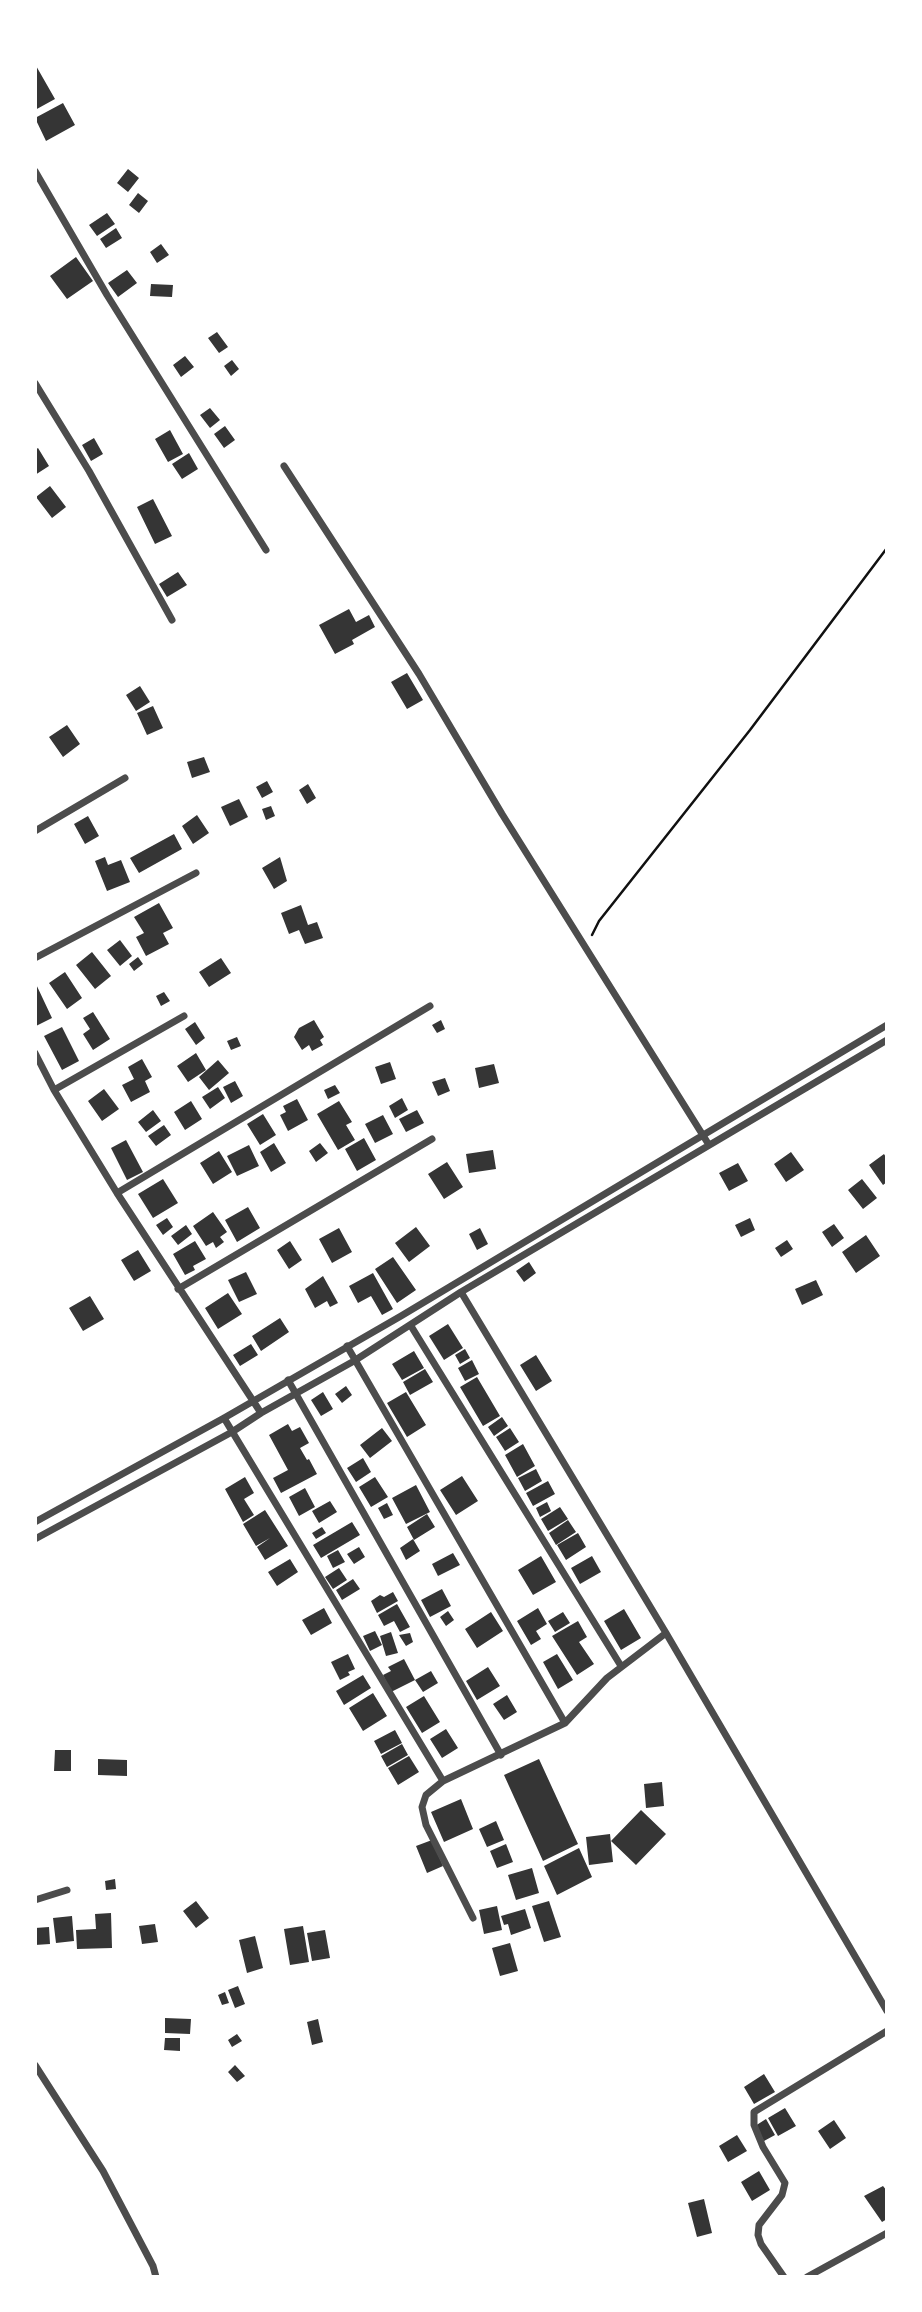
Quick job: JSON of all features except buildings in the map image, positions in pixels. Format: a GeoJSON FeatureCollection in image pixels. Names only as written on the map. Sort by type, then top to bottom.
{"type":"FeatureCollection","features":[{"type":"Feature","properties":{"kind":"street"},"geometry":{"type":"LineString","coordinates":[[35,171],[107,295],[266,550]]}},
{"type":"Feature","properties":{"kind":"street"},"geometry":{"type":"LineString","coordinates":[[35,383],[89,471],[172,620]]}},
{"type":"Feature","properties":{"kind":"street"},"geometry":{"type":"LineString","coordinates":[[284,466],[419,674],[590,957],[709,1145]]}},
{"type":"Feature","properties":{"kind":"street"},"geometry":{"type":"LineString","coordinates":[[35,831],[125,778]]}},
{"type":"Feature","properties":{"kind":"street"},"geometry":{"type":"LineString","coordinates":[[35,958],[196,873]]}},
{"type":"Feature","properties":{"kind":"street"},"geometry":{"type":"LineString","coordinates":[[117,1193],[430,1006]]}},
{"type":"Feature","properties":{"kind":"street"},"geometry":{"type":"LineString","coordinates":[[54,1090],[184,1016]]}},
{"type":"Feature","properties":{"kind":"street"},"geometry":{"type":"LineString","coordinates":[[35,1522],[401,1316],[887,1026]]}},
{"type":"Feature","properties":{"kind":"street"},"geometry":{"type":"LineString","coordinates":[[35,1539],[232,1432],[354,1361],[461,1292],[887,1040]]}},
{"type":"Feature","properties":{"kind":"street"},"geometry":{"type":"LineString","coordinates":[[35,1053],[54,1090],[117,1193],[261,1413]]}},
{"type":"Feature","properties":{"kind":"street"},"geometry":{"type":"LineString","coordinates":[[178,1289],[432,1139]]}},
{"type":"Feature","properties":{"kind":"street"},"geometry":{"type":"LineString","coordinates":[[461,1292],[666,1633],[887,2011]]}},
{"type":"Feature","properties":{"kind":"street"},"geometry":{"type":"LineString","coordinates":[[411,1326],[621,1666]]}},
{"type":"Feature","properties":{"kind":"street"},"geometry":{"type":"LineString","coordinates":[[347,1346],[565,1723]]}},
{"type":"Feature","properties":{"kind":"street"},"geometry":{"type":"LineString","coordinates":[[288,1380],[501,1755]]}},
{"type":"Feature","properties":{"kind":"street"},"geometry":{"type":"LineString","coordinates":[[224,1418],[443,1781]]}},
{"type":"Feature","properties":{"kind":"street"},"geometry":{"type":"LineString","coordinates":[[473,1918],[426,1825],[422,1807],[426,1795],[443,1781],[565,1723],[607,1678],[666,1633]]}},
{"type":"Feature","properties":{"kind":"street"},"geometry":{"type":"LineString","coordinates":[[35,1900],[67,1890]]}},
{"type":"Feature","properties":{"kind":"street"},"geometry":{"type":"LineString","coordinates":[[784,2277],[761,2244],[758,2235],[759,2225],[782,2195],[785,2183],[763,2147],[754,2124],[754,2112],[887,2031]]}},
{"type":"Feature","properties":{"kind":"street"},"geometry":{"type":"LineString","coordinates":[[35,2066],[103,2171],[153,2266],[156,2277]]}},
{"type":"Feature","properties":{"kind":"street"},"geometry":{"type":"LineString","coordinates":[[807,2277],[887,2233]]}},
{"type":"Feature","properties":{"kind":"path"},"geometry":{"type":"LineString","coordinates":[[590,957],[592,937],[599,921],[750,730],[887,548]]}}]}
